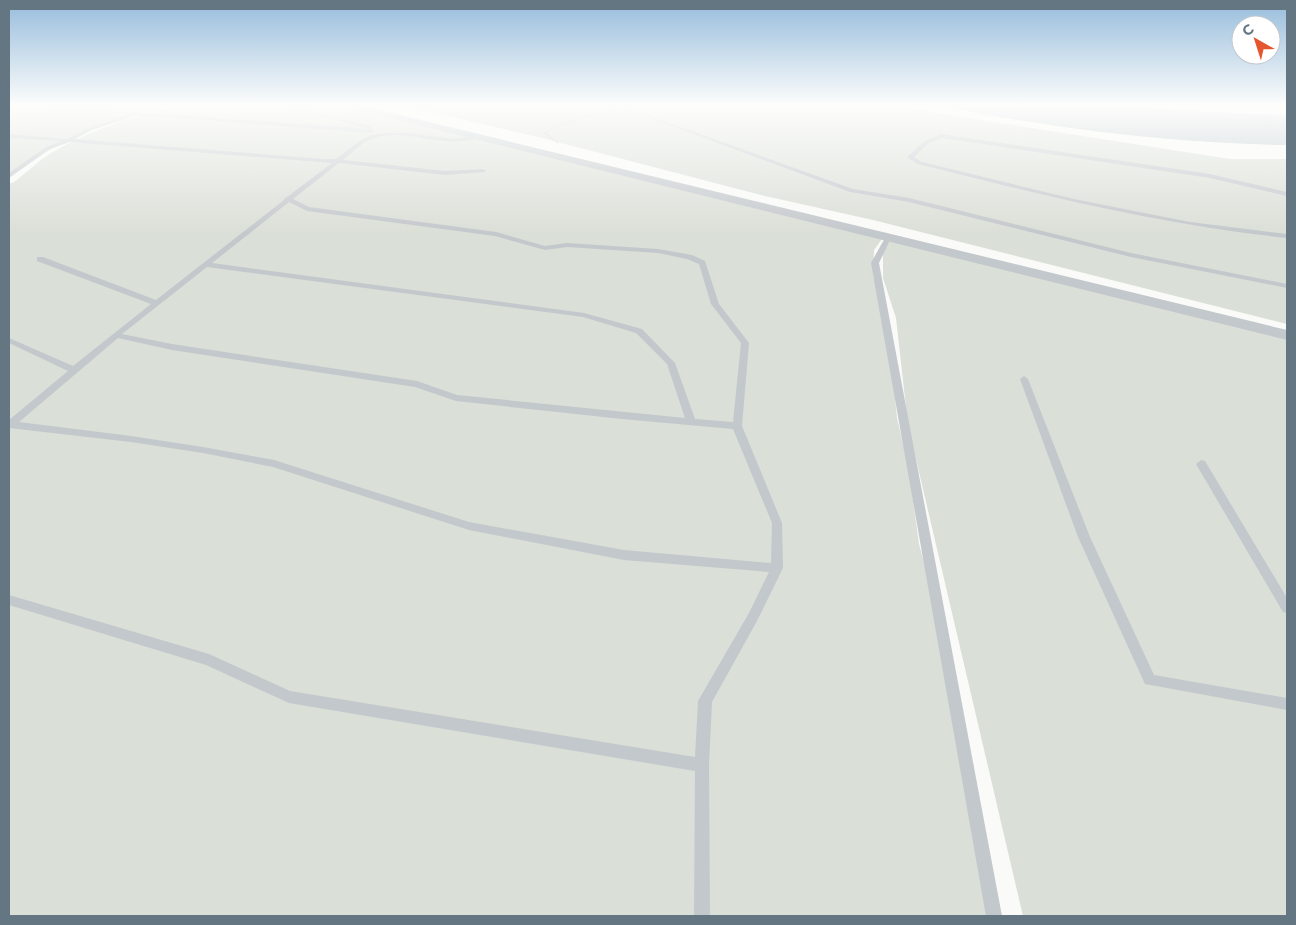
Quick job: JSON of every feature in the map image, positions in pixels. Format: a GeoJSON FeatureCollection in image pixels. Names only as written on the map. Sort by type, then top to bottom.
{"type":"FeatureCollection","features":[{"type":"Feature","properties":{"kind":"street"},"geometry":{"type":"LineString","coordinates":[[532,148],[1287,335]]}},
{"type":"Feature","properties":{"kind":"lane"},"geometry":{"type":"LineString","coordinates":[[9,176],[48,148]]}},
{"type":"Feature","properties":{"kind":"lane"},"geometry":{"type":"LineString","coordinates":[[168,148],[338,161],[445,172],[483,171]]}},
{"type":"Feature","properties":{"kind":"lane"},"geometry":{"type":"LineString","coordinates":[[10,425],[116,335],[354,148]]}},
{"type":"Feature","properties":{"kind":"lane"},"geometry":{"type":"LineString","coordinates":[[736,148],[852,191],[909,200],[1131,255],[1287,286]]}},
{"type":"Feature","properties":{"kind":"lane"},"geometry":{"type":"LineString","coordinates":[[919,148],[910,157],[920,163],[1074,201],[1190,224],[1287,236]]}},
{"type":"Feature","properties":{"kind":"lane"},"geometry":{"type":"LineString","coordinates":[[1023,148],[1210,176],[1287,194]]}},
{"type":"Feature","properties":{"kind":"lane"},"geometry":{"type":"LineString","coordinates":[[287,199],[307,209],[496,234],[545,248],[567,245],[658,252],[689,256],[702,263],[715,304],[745,343],[737,426],[777,523],[777,568],[753,618],[705,701],[702,765],[702,916]]}},
{"type":"Feature","properties":{"kind":"lane"},"geometry":{"type":"LineString","coordinates":[[889,236],[875,263],[994,916]]}},
{"type":"Feature","properties":{"kind":"lane"},"geometry":{"type":"LineString","coordinates":[[40,259],[157,303]]}},
{"type":"Feature","properties":{"kind":"lane"},"geometry":{"type":"LineString","coordinates":[[204,265],[584,315],[639,331],[671,363],[691,422]]}},
{"type":"Feature","properties":{"kind":"lane"},"geometry":{"type":"LineString","coordinates":[[116,335],[172,347],[417,384],[456,398],[737,426]]}},
{"type":"Feature","properties":{"kind":"lane"},"geometry":{"type":"LineString","coordinates":[[9,340],[74,370]]}},
{"type":"Feature","properties":{"kind":"lane"},"geometry":{"type":"LineString","coordinates":[[1024,379],[1084,537],[1150,680],[1287,704]]}},
{"type":"Feature","properties":{"kind":"lane"},"geometry":{"type":"LineString","coordinates":[[10,425],[131,439],[203,450],[274,464],[469,526],[624,555],[777,568]]}},
{"type":"Feature","properties":{"kind":"lane"},"geometry":{"type":"LineString","coordinates":[[1201,464],[1287,608]]}},
{"type":"Feature","properties":{"kind":"lane"},"geometry":{"type":"LineString","coordinates":[[9,600],[209,660],[289,697],[702,765]]}},
{"type":"Feature","properties":{"kind":"path"},"geometry":{"type":"LineString","coordinates":[[566,156],[568,148]]}},
{"type":"Feature","properties":{"kind":"shaded area"},"geometry":{"type":"Polygon","coordinates":[[[9,148],[53,148],[28,162],[9,174],[9,148]]]}},
{"type":"Feature","properties":{"kind":"shaded area"},"geometry":{"type":"Polygon","coordinates":[[[59,148],[523,148],[885,235],[874,250],[873,275],[884,311],[889,337],[897,418],[908,465],[919,544],[941,624],[969,802],[1002,916],[9,916],[9,184],[59,148]]]}},
{"type":"Feature","properties":{"kind":"shaded area"},"geometry":{"type":"Polygon","coordinates":[[[581,148],[1161,148],[1230,159],[1287,159],[1287,324],[873,220],[765,196],[581,148]]]}},
{"type":"Feature","properties":{"kind":"shaded area"},"geometry":{"type":"Polygon","coordinates":[[[892,237],[1287,334],[1287,916],[1023,916],[908,425],[896,318],[883,278],[883,252],[892,237]]]}}]}
